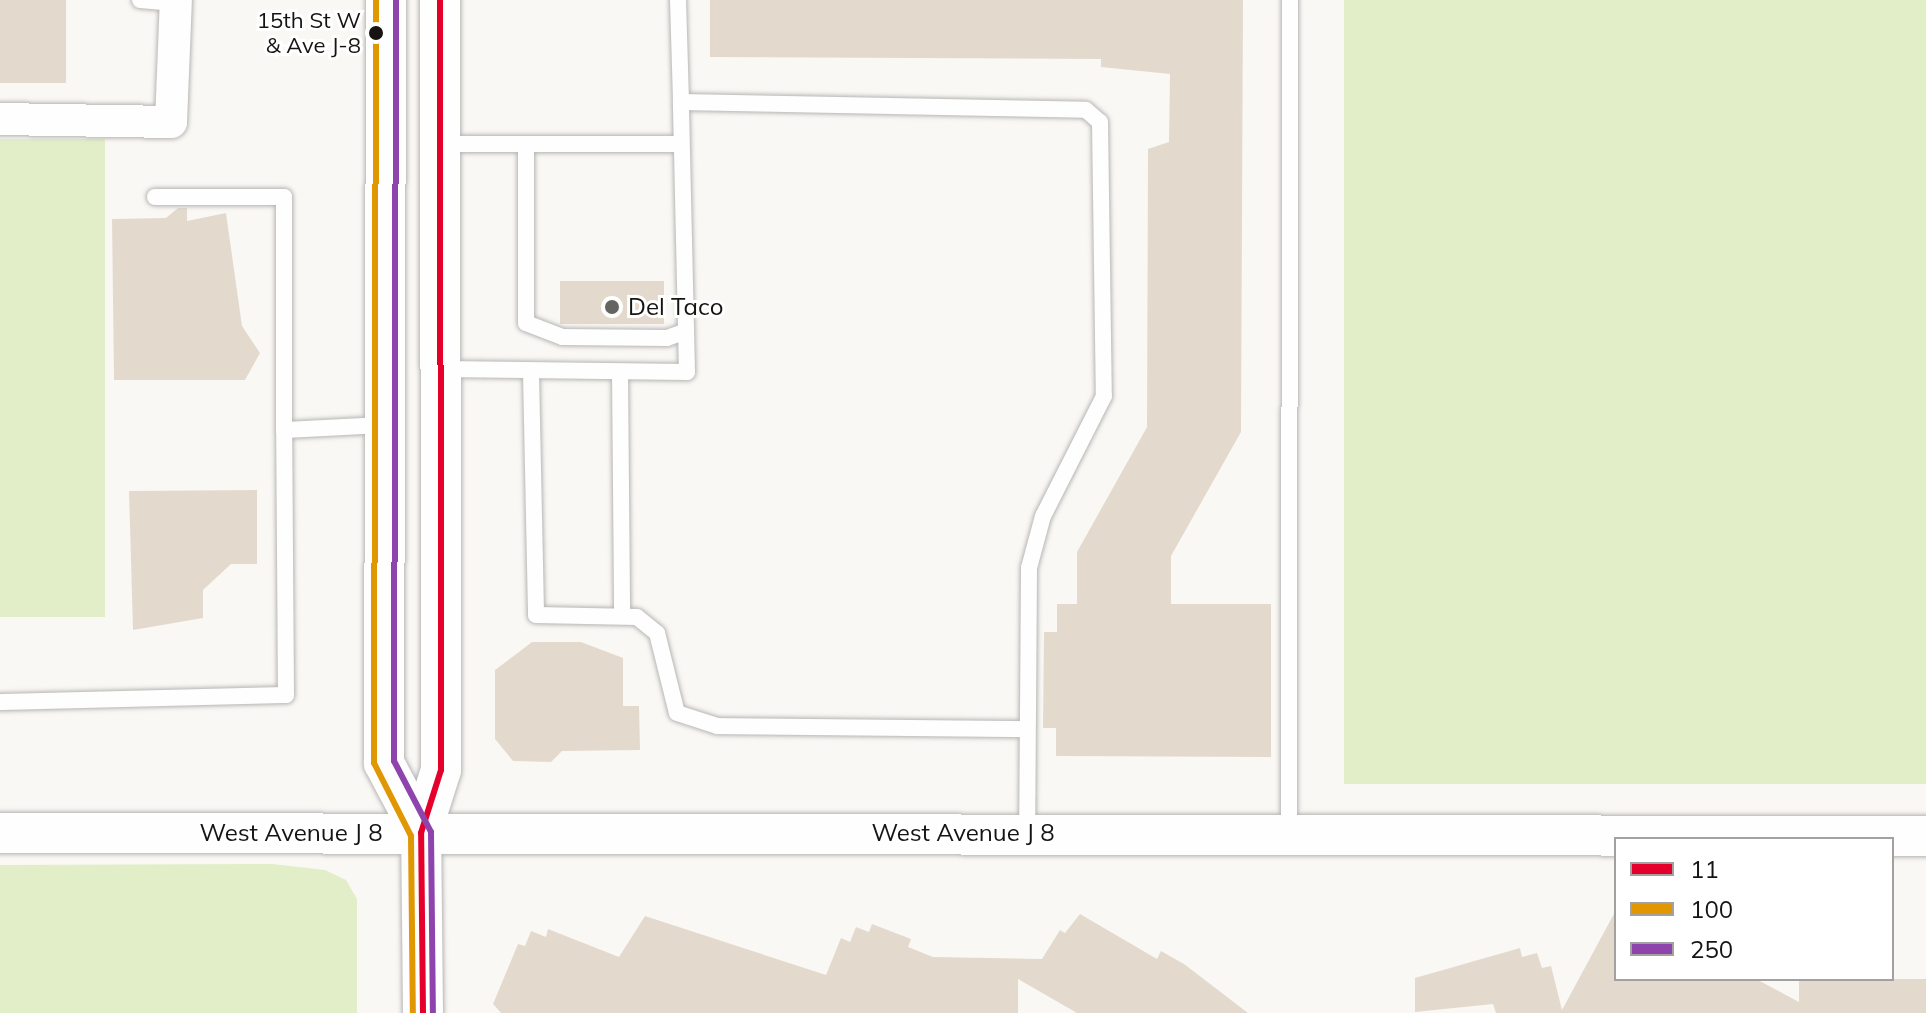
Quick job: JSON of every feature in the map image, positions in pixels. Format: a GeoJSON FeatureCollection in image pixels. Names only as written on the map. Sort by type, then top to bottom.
{"type":"FeatureCollection","features":[{"type":"Feature","properties":{"kind":"street"},"geometry":{"type":"LineString","coordinates":[[386,0],[384,763],[421,833]]}},
{"type":"Feature","properties":{"kind":"street"},"geometry":{"type":"LineString","coordinates":[[423,1013],[421,833],[441,770],[438,369],[442,144],[440,0]]}},
{"type":"Feature","properties":{"kind":"street"},"geometry":{"type":"LineString","coordinates":[[0,119],[171,122],[176,2]]}},
{"type":"Feature","properties":{"kind":"street"},"geometry":{"type":"LineString","coordinates":[[386,136],[402,147],[409,309],[438,369]]}},
{"type":"Feature","properties":{"kind":"street","name":"West Avenue J 8"},"geometry":{"type":"LineString","coordinates":[[0,833],[1926,836]]}},
{"type":"Feature","properties":{"kind":"lane"},"geometry":{"type":"LineString","coordinates":[[140,0],[176,2]]}},
{"type":"Feature","properties":{"kind":"lane"},"geometry":{"type":"LineString","coordinates":[[438,369],[531,373],[687,372],[678,0]]}},
{"type":"Feature","properties":{"kind":"lane"},"geometry":{"type":"LineString","coordinates":[[1289,833],[1290,0]]}},
{"type":"Feature","properties":{"kind":"lane"},"geometry":{"type":"LineString","coordinates":[[681,102],[1066,105],[1100,122],[1104,396],[1043,516],[1029,568],[1027,833]]}},
{"type":"Feature","properties":{"kind":"lane"},"geometry":{"type":"LineString","coordinates":[[442,144],[681,144]]}},
{"type":"Feature","properties":{"kind":"lane"},"geometry":{"type":"LineString","coordinates":[[526,144],[526,323],[562,337],[667,338],[686,331]]}},
{"type":"Feature","properties":{"kind":"lane"},"geometry":{"type":"LineString","coordinates":[[0,702],[286,695],[284,197],[155,197]]}},
{"type":"Feature","properties":{"kind":"lane"},"geometry":{"type":"LineString","coordinates":[[620,372],[622,616]]}},
{"type":"Feature","properties":{"kind":"lane"},"geometry":{"type":"LineString","coordinates":[[531,373],[536,615],[637,617],[657,633],[677,713],[717,726],[1027,729]]}},
{"type":"Feature","properties":{"kind":"lane"},"geometry":{"type":"LineString","coordinates":[[284,430],[385,425]]}},
{"type":"Feature","properties":{"kind":"green space"},"geometry":{"type":"Polygon","coordinates":[[[1344,0],[1926,0],[1926,784],[1344,784],[1344,0]]]}},
{"type":"Feature","properties":{"kind":"green space"},"geometry":{"type":"Polygon","coordinates":[[[0,139],[105,139],[105,617],[0,617],[0,139]]]}},
{"type":"Feature","properties":{"kind":"green space"},"geometry":{"type":"Polygon","coordinates":[[[272,864],[325,870],[346,880],[357,899],[357,1013],[0,1013],[0,865],[272,864]]]}},
{"type":"Feature","properties":{"kind":"building"},"geometry":{"type":"Polygon","coordinates":[[[0,0],[66,0],[66,83],[0,83],[0,0]]]}},
{"type":"Feature","properties":{"kind":"building"},"geometry":{"type":"Polygon","coordinates":[[[710,0],[1243,0],[1241,432],[1171,556],[1171,604],[1271,604],[1271,757],[1056,756],[1056,728],[1043,728],[1044,632],[1057,632],[1057,604],[1077,604],[1077,552],[1147,427],[1148,149],[1169,142],[1170,74],[1101,67],[1101,59],[710,57],[710,0]]]}},
{"type":"Feature","properties":{"kind":"building"},"geometry":{"type":"Polygon","coordinates":[[[178,208],[187,208],[187,221],[226,213],[242,326],[260,353],[245,380],[114,380],[112,219],[166,218],[178,208]]]}},
{"type":"Feature","properties":{"kind":"building","name":"Del Taco"},"geometry":{"type":"Polygon","coordinates":[[[560,281],[664,281],[664,324],[560,324],[560,281]]]}},
{"type":"Feature","properties":{"kind":"building"},"geometry":{"type":"Polygon","coordinates":[[[257,490],[257,564],[231,564],[203,590],[203,618],[133,630],[129,491],[257,490]]]}},
{"type":"Feature","properties":{"kind":"building"},"geometry":{"type":"Polygon","coordinates":[[[532,642],[581,642],[623,658],[623,706],[639,706],[640,750],[562,751],[551,762],[513,761],[495,739],[495,670],[532,642]]]}},
{"type":"Feature","properties":{"kind":"building"},"geometry":{"type":"Polygon","coordinates":[[[1080,914],[1157,959],[1161,951],[1184,964],[1248,1013],[1077,1013],[1018,979],[1018,1013],[501,1013],[493,1004],[518,944],[525,946],[531,931],[546,937],[548,929],[619,957],[645,916],[826,975],[841,938],[850,942],[856,927],[869,932],[872,924],[911,939],[908,947],[933,957],[1042,959],[1060,930],[1065,933],[1080,914]]]}},
{"type":"Feature","properties":{"kind":"building"},"geometry":{"type":"Polygon","coordinates":[[[1614,914],[1614,981],[1760,981],[1799,1002],[1799,981],[1926,979],[1926,1013],[1496,1013],[1493,1004],[1415,1012],[1415,978],[1520,948],[1522,957],[1537,953],[1542,968],[1551,966],[1562,1010],[1614,914]]]}},
{"type":"Feature","properties":{"kind":"transit line","name":"100"},"geometry":{"type":"LineString","coordinates":[[376,0],[374,763],[411,836],[413,1013]]}},
{"type":"Feature","properties":{"kind":"transit line","name":"250"},"geometry":{"type":"LineString","coordinates":[[396,0],[394,761],[431,832],[433,1013]]}},
{"type":"Feature","properties":{"kind":"transit line","name":"11"},"geometry":{"type":"LineString","coordinates":[[423,1013],[421,833],[441,770],[440,0]]}},
{"type":"Feature","properties":{"kind":"place","name":"15th St W & Ave J-8"},"geometry":{"type":"Point","coordinates":[376,33]}},
{"type":"Feature","properties":{"kind":"place","name":"Del Taco"},"geometry":{"type":"Point","coordinates":[612,307]}}]}
